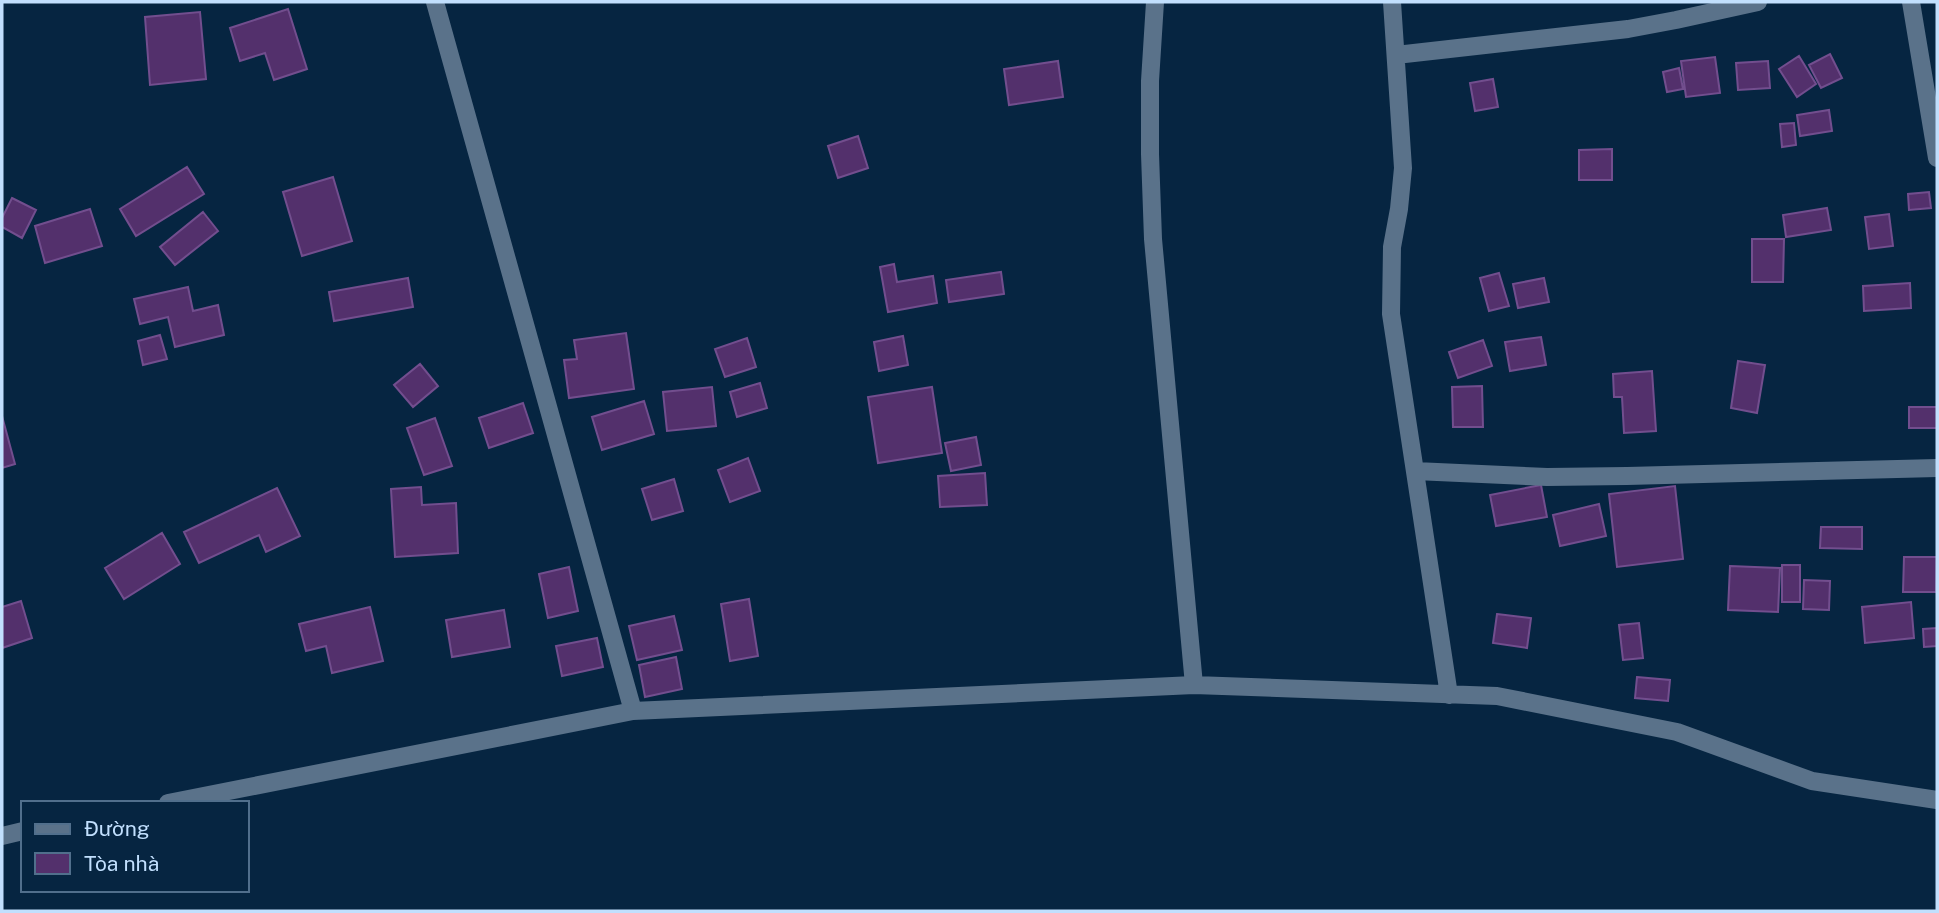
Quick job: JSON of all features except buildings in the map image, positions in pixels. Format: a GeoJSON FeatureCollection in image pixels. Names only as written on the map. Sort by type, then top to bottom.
{"type":"FeatureCollection","features":[{"type":"Feature","properties":{"kind":"street"},"geometry":{"type":"LineString","coordinates":[[435,2],[634,711]]}},
{"type":"Feature","properties":{"kind":"street"},"geometry":{"type":"LineString","coordinates":[[1155,2],[1150,81],[1153,239],[1194,685]]}},
{"type":"Feature","properties":{"kind":"street"},"geometry":{"type":"LineString","coordinates":[[1392,2],[1403,169],[1392,247],[1391,314],[1449,695]]}},
{"type":"Feature","properties":{"kind":"street"},"geometry":{"type":"LineString","coordinates":[[1396,55],[1628,29],[1758,2]]}},
{"type":"Feature","properties":{"kind":"street"},"geometry":{"type":"LineString","coordinates":[[1912,2],[1937,158]]}},
{"type":"Feature","properties":{"kind":"street"},"geometry":{"type":"LineString","coordinates":[[1415,471],[1547,477],[1627,477],[1937,468]]}},
{"type":"Feature","properties":{"kind":"street"},"geometry":{"type":"LineString","coordinates":[[178,801],[634,711],[1194,685],[1497,696],[1677,732],[1812,781],[1937,800]]}},
{"type":"Feature","properties":{"kind":"street"},"geometry":{"type":"LineString","coordinates":[[2,836],[21,831]]}}]}
